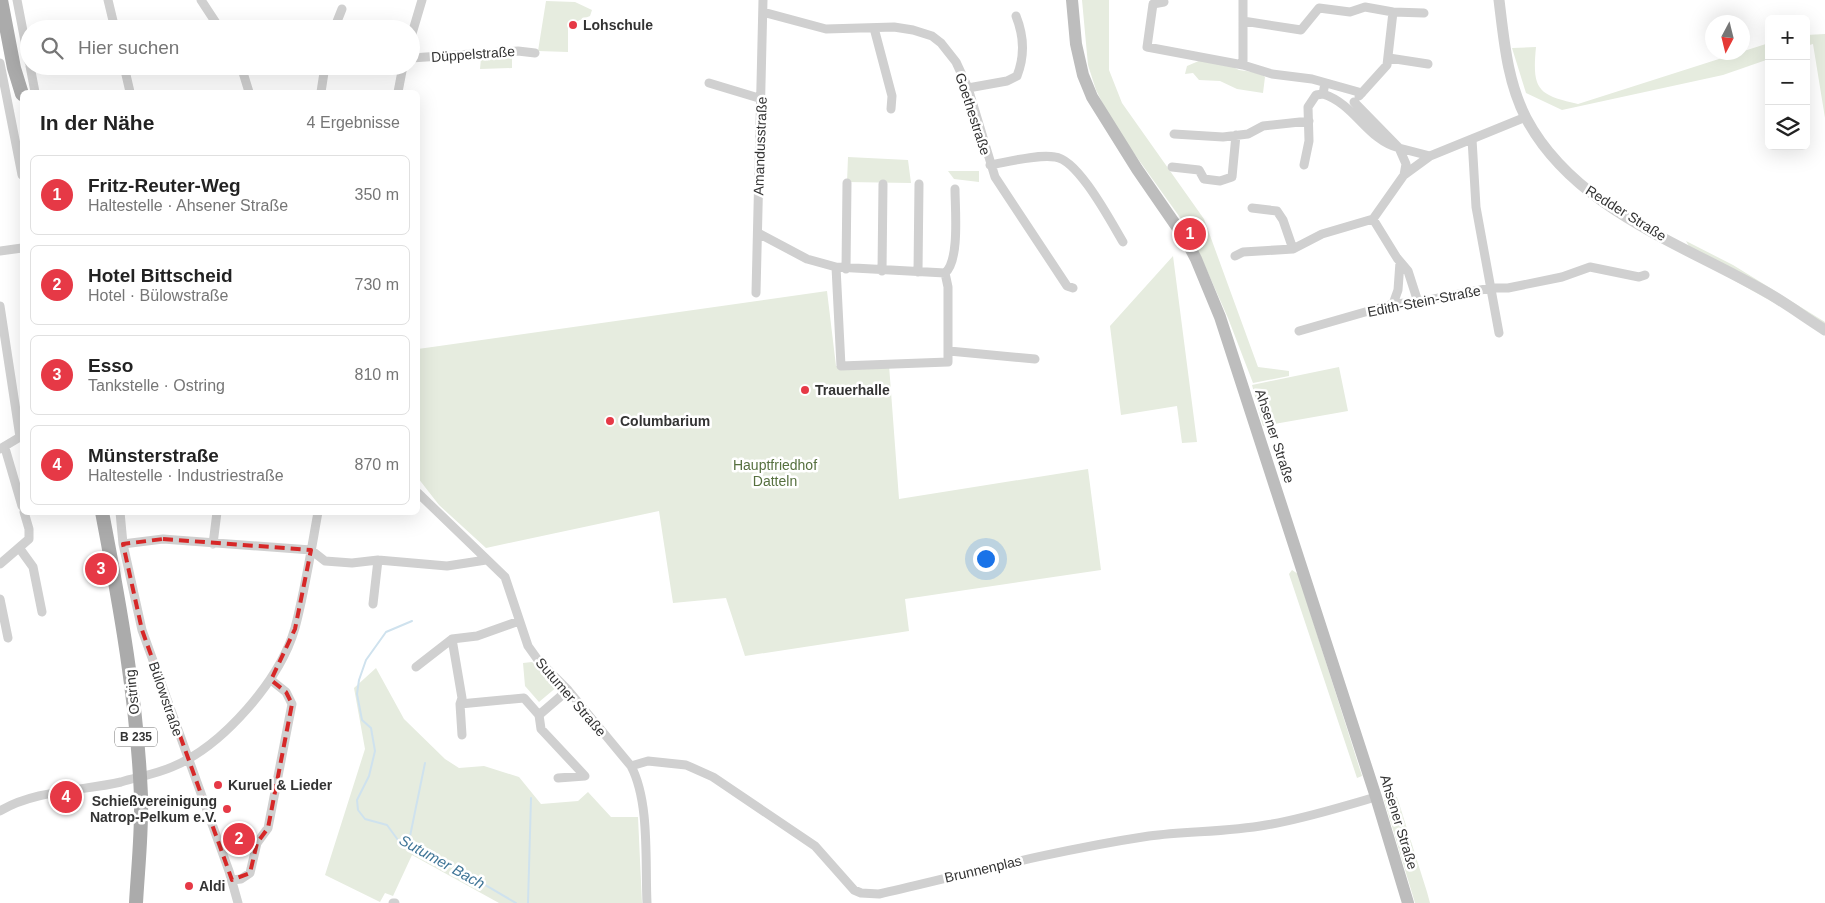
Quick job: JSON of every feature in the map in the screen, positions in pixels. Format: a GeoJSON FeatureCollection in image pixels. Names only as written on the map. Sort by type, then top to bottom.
{"type":"FeatureCollection","features":[{"type":"Feature","properties":{"kind":"main road"},"geometry":{"type":"LineString","coordinates":[[0,0],[14,68],[22,90]]}},
{"type":"Feature","properties":{"kind":"main road"},"geometry":{"type":"LineString","coordinates":[[9,0],[20,61]]}},
{"type":"Feature","properties":{"kind":"main road","name":"Ahsener Straße"},"geometry":{"type":"LineString","coordinates":[[1072,0],[1076,44],[1083,75],[1092,97],[1191,250],[1220,318],[1376,797],[1408,903]]}},
{"type":"Feature","properties":{"kind":"main road"},"geometry":{"type":"LineString","coordinates":[[22,75],[23,90]]}},
{"type":"Feature","properties":{"kind":"main road","name":"Ostring"},"geometry":{"type":"LineString","coordinates":[[103,515],[127,651],[140,777],[140,852],[136,903]]}},
{"type":"Feature","properties":{"kind":"street"},"geometry":{"type":"LineString","coordinates":[[17,0],[21,20]]}},
{"type":"Feature","properties":{"kind":"street"},"geometry":{"type":"LineString","coordinates":[[108,0],[113,20]]}},
{"type":"Feature","properties":{"kind":"street"},"geometry":{"type":"LineString","coordinates":[[201,0],[214,20]]}},
{"type":"Feature","properties":{"kind":"street"},"geometry":{"type":"LineString","coordinates":[[416,20],[422,0]]}},
{"type":"Feature","properties":{"kind":"street","name":"Amandusstraße"},"geometry":{"type":"LineString","coordinates":[[756,293],[763,0]]}},
{"type":"Feature","properties":{"kind":"street"},"geometry":{"type":"LineString","coordinates":[[1243,0],[1243,65]]}},
{"type":"Feature","properties":{"kind":"street","name":"Redder Straße"},"geometry":{"type":"LineString","coordinates":[[1499,0],[1510,76],[1526,117],[1547,151],[1572,177],[1601,200],[1653,232],[1768,293],[1825,330]]}},
{"type":"Feature","properties":{"kind":"street"},"geometry":{"type":"LineString","coordinates":[[1164,2],[1152,4],[1147,47],[1243,65],[1272,74],[1312,79],[1362,93]]}},
{"type":"Feature","properties":{"kind":"street"},"geometry":{"type":"LineString","coordinates":[[1243,21],[1301,30],[1319,8],[1350,12],[1365,6],[1394,12],[1424,13]]}},
{"type":"Feature","properties":{"kind":"street"},"geometry":{"type":"LineString","coordinates":[[338,20],[342,9]]}},
{"type":"Feature","properties":{"kind":"street","name":"Goethestraße"},"geometry":{"type":"LineString","coordinates":[[763,12],[826,29],[894,26],[932,36],[941,43],[956,62],[968,88],[995,177],[1067,286],[1074,288]]}},
{"type":"Feature","properties":{"kind":"street"},"geometry":{"type":"LineString","coordinates":[[1351,105],[1387,65],[1394,12]]}},
{"type":"Feature","properties":{"kind":"street"},"geometry":{"type":"LineString","coordinates":[[968,88],[1007,81],[1018,76],[1022,62],[1022,31],[1016,16]]}},
{"type":"Feature","properties":{"kind":"street"},"geometry":{"type":"LineString","coordinates":[[874,28],[892,96],[891,110]]}},
{"type":"Feature","properties":{"kind":"street","name":"Düppelstraße"},"geometry":{"type":"LineString","coordinates":[[420,57],[518,51],[535,53]]}},
{"type":"Feature","properties":{"kind":"street"},"geometry":{"type":"LineString","coordinates":[[1389,58],[1428,64]]}},
{"type":"Feature","properties":{"kind":"street"},"geometry":{"type":"LineString","coordinates":[[0,63],[20,165]]}},
{"type":"Feature","properties":{"kind":"street"},"geometry":{"type":"LineString","coordinates":[[32,75],[35,90]]}},
{"type":"Feature","properties":{"kind":"street"},"geometry":{"type":"LineString","coordinates":[[126,75],[130,90]]}},
{"type":"Feature","properties":{"kind":"street"},"geometry":{"type":"LineString","coordinates":[[244,75],[248,90]]}},
{"type":"Feature","properties":{"kind":"street"},"geometry":{"type":"LineString","coordinates":[[321,90],[323,75]]}},
{"type":"Feature","properties":{"kind":"street"},"geometry":{"type":"LineString","coordinates":[[398,90],[402,75]]}},
{"type":"Feature","properties":{"kind":"street"},"geometry":{"type":"LineString","coordinates":[[709,83],[762,99]]}},
{"type":"Feature","properties":{"kind":"street"},"geometry":{"type":"LineString","coordinates":[[1323,94],[1325,83]]}},
{"type":"Feature","properties":{"kind":"street"},"geometry":{"type":"LineString","coordinates":[[1304,165],[1309,141],[1308,107],[1316,95],[1323,94],[1351,105],[1399,148],[1406,164],[1404,175]]}},
{"type":"Feature","properties":{"kind":"street"},"geometry":{"type":"LineString","coordinates":[[1235,256],[1243,252],[1293,249],[1322,234],[1374,219],[1404,175],[1430,156],[1526,117]]}},
{"type":"Feature","properties":{"kind":"street"},"geometry":{"type":"LineString","coordinates":[[1174,134],[1236,136],[1248,134],[1263,126],[1308,121]]}},
{"type":"Feature","properties":{"kind":"street"},"geometry":{"type":"LineString","coordinates":[[1172,167],[1199,170],[1204,179],[1220,181],[1232,177],[1236,136]]}},
{"type":"Feature","properties":{"kind":"street","name":"Edith-Stein-Straße"},"geometry":{"type":"LineString","coordinates":[[1472,138],[1476,207],[1499,333]]}},
{"type":"Feature","properties":{"kind":"street"},"geometry":{"type":"LineString","coordinates":[[1399,148],[1430,156]]}},
{"type":"Feature","properties":{"kind":"street"},"geometry":{"type":"LineString","coordinates":[[990,165],[1054,156],[1065,160],[1077,172],[1123,242]]}},
{"type":"Feature","properties":{"kind":"street"},"geometry":{"type":"LineString","coordinates":[[846,269],[847,183]]}},
{"type":"Feature","properties":{"kind":"street"},"geometry":{"type":"LineString","coordinates":[[882,271],[883,184]]}},
{"type":"Feature","properties":{"kind":"street"},"geometry":{"type":"LineString","coordinates":[[918,272],[919,184]]}},
{"type":"Feature","properties":{"kind":"street"},"geometry":{"type":"LineString","coordinates":[[758,233],[807,259],[836,267],[945,273],[949,269],[954,256],[955,189]]}},
{"type":"Feature","properties":{"kind":"street"},"geometry":{"type":"LineString","coordinates":[[1252,208],[1277,211],[1283,220],[1293,249]]}},
{"type":"Feature","properties":{"kind":"street"},"geometry":{"type":"LineString","coordinates":[[1374,219],[1400,262],[1408,271],[1418,302]]}},
{"type":"Feature","properties":{"kind":"street"},"geometry":{"type":"LineString","coordinates":[[0,251],[19,248]]}},
{"type":"Feature","properties":{"kind":"street"},"geometry":{"type":"LineString","coordinates":[[1393,304],[1398,290],[1400,262]]}},
{"type":"Feature","properties":{"kind":"street","name":"Edith-Stein-Straße"},"geometry":{"type":"LineString","coordinates":[[1299,331],[1393,304],[1418,302],[1491,288],[1508,288],[1562,277],[1590,266],[1639,277],[1645,275]]}},
{"type":"Feature","properties":{"kind":"street"},"geometry":{"type":"LineString","coordinates":[[836,267],[841,366],[948,362],[948,287],[945,273]]}},
{"type":"Feature","properties":{"kind":"street"},"geometry":{"type":"LineString","coordinates":[[0,306],[2,335],[20,437],[3,449],[20,500]]}},
{"type":"Feature","properties":{"kind":"street"},"geometry":{"type":"LineString","coordinates":[[949,351],[1035,359]]}},
{"type":"Feature","properties":{"kind":"street","name":"Sutumer Straße"},"geometry":{"type":"LineString","coordinates":[[420,495],[505,577],[528,646],[538,660],[568,690],[632,766],[639,780],[643,812],[647,903]]}},
{"type":"Feature","properties":{"kind":"street"},"geometry":{"type":"LineString","coordinates":[[0,564],[29,540],[29,529],[25,515]]}},
{"type":"Feature","properties":{"kind":"street","name":"Bülowstraße"},"geometry":{"type":"LineString","coordinates":[[120,515],[123,544],[142,630],[186,759],[232,880],[238,903]]}},
{"type":"Feature","properties":{"kind":"street"},"geometry":{"type":"LineString","coordinates":[[213,544],[217,515]]}},
{"type":"Feature","properties":{"kind":"street"},"geometry":{"type":"LineString","coordinates":[[0,811],[24,801],[140,777],[172,767],[186,759],[238,719],[270,680],[284,656],[295,629],[317,515]]}},
{"type":"Feature","properties":{"kind":"street"},"geometry":{"type":"LineString","coordinates":[[123,544],[163,539],[311,550],[325,561],[352,563],[378,560],[447,566],[486,560]]}},
{"type":"Feature","properties":{"kind":"street"},"geometry":{"type":"LineString","coordinates":[[20,549],[33,567],[42,612]]}},
{"type":"Feature","properties":{"kind":"street"},"geometry":{"type":"LineString","coordinates":[[373,604],[378,560]]}},
{"type":"Feature","properties":{"kind":"street"},"geometry":{"type":"LineString","coordinates":[[0,599],[8,638]]}},
{"type":"Feature","properties":{"kind":"street"},"geometry":{"type":"LineString","coordinates":[[416,667],[452,638],[477,636],[519,621]]}},
{"type":"Feature","properties":{"kind":"street"},"geometry":{"type":"LineString","coordinates":[[452,638],[462,698],[460,704],[462,735]]}},
{"type":"Feature","properties":{"kind":"street"},"geometry":{"type":"LineString","coordinates":[[232,880],[250,873],[257,843],[268,828],[292,704],[286,692],[270,680]]}},
{"type":"Feature","properties":{"kind":"street"},"geometry":{"type":"LineString","coordinates":[[539,715],[568,690]]}},
{"type":"Feature","properties":{"kind":"street"},"geometry":{"type":"LineString","coordinates":[[460,704],[524,698],[539,715],[541,729],[585,776],[558,778]]}},
{"type":"Feature","properties":{"kind":"street","name":"Brunnenplas"},"geometry":{"type":"LineString","coordinates":[[632,766],[648,761],[686,765],[712,777],[815,846],[854,890],[869,894],[885,893],[976,869],[1077,848],[1151,836],[1265,826],[1376,797]]}},
{"type":"Feature","properties":{"kind":"highlighted area"},"geometry":{"type":"Polygon","coordinates":[[[163,539],[311,550],[295,629],[271,680],[286,692],[292,704],[268,828],[257,843],[250,873],[232,880],[142,630],[123,544],[163,539]]]}},
{"type":"Feature","properties":{"kind":"green space"},"geometry":{"type":"Polygon","coordinates":[[[1082,0],[1109,0],[1109,70],[1122,103],[1204,219],[1258,367],[1289,371],[1289,376],[1253,383],[1228,318],[1189,230],[1113,124],[1096,90],[1088,65],[1082,0]]]}},
{"type":"Feature","properties":{"kind":"green space"},"geometry":{"type":"Polygon","coordinates":[[[546,1],[575,2],[592,10],[590,16],[568,25],[568,52],[538,51],[546,1]]]}},
{"type":"Feature","properties":{"kind":"green space"},"geometry":{"type":"Polygon","coordinates":[[[1825,34],[1825,118],[1813,44],[1810,45],[1810,35],[1825,34]]]}},
{"type":"Feature","properties":{"kind":"green space"},"geometry":{"type":"Polygon","coordinates":[[[1765,44],[1765,60],[1723,75],[1562,110],[1526,93],[1512,48],[1536,47],[1535,72],[1540,88],[1554,97],[1578,104],[1716,60],[1750,60],[1750,49],[1765,44]]]}},
{"type":"Feature","properties":{"kind":"green space"},"geometry":{"type":"Polygon","coordinates":[[[512,55],[512,68],[480,69],[481,58],[512,55]]]}},
{"type":"Feature","properties":{"kind":"green space"},"geometry":{"type":"Polygon","coordinates":[[[1201,60],[1227,64],[1239,70],[1260,73],[1265,77],[1263,93],[1237,89],[1220,81],[1199,80],[1193,73],[1185,74],[1187,66],[1201,60]]]}},
{"type":"Feature","properties":{"kind":"green space"},"geometry":{"type":"Polygon","coordinates":[[[848,157],[908,160],[911,183],[847,182],[848,157]]]}},
{"type":"Feature","properties":{"kind":"green space"},"geometry":{"type":"Polygon","coordinates":[[[948,171],[979,171],[979,182],[954,179],[948,171]]]}},
{"type":"Feature","properties":{"kind":"green space"},"geometry":{"type":"Polygon","coordinates":[[[1686,241],[1733,265],[1825,322],[1825,335],[1785,309],[1696,259],[1686,241]]]}},
{"type":"Feature","properties":{"kind":"green space"},"geometry":{"type":"Polygon","coordinates":[[[1173,256],[1197,442],[1182,443],[1177,406],[1121,415],[1110,326],[1173,256]]]}},
{"type":"Feature","properties":{"kind":"green space","name":"Hauptfriedhof Datteln"},"geometry":{"type":"Polygon","coordinates":[[[827,291],[836,366],[889,365],[899,499],[1088,469],[1101,570],[905,599],[909,631],[745,656],[726,598],[673,603],[659,511],[486,548],[439,505],[420,481],[420,349],[827,291]]]}},
{"type":"Feature","properties":{"kind":"green space"},"geometry":{"type":"Polygon","coordinates":[[[1339,367],[1348,411],[1263,426],[1252,385],[1339,367]]]}},
{"type":"Feature","properties":{"kind":"green space"},"geometry":{"type":"Polygon","coordinates":[[[1292,570],[1298,574],[1362,776],[1357,778],[1289,574],[1292,570]]]}},
{"type":"Feature","properties":{"kind":"green space"},"geometry":{"type":"Polygon","coordinates":[[[532,662],[558,686],[539,702],[525,686],[523,663],[532,662]]]}},
{"type":"Feature","properties":{"kind":"green space"},"geometry":{"type":"Polygon","coordinates":[[[376,668],[404,719],[445,759],[459,768],[484,766],[519,777],[541,804],[578,801],[588,792],[611,817],[638,817],[642,903],[499,903],[412,855],[393,896],[385,893],[380,902],[325,875],[365,749],[354,688],[376,668]]]}},
{"type":"Feature","properties":{"kind":"green space"},"geometry":{"type":"Polygon","coordinates":[[[1397,797],[1430,903],[1415,903],[1384,800],[1397,797]]]}},
{"type":"Feature","properties":{"kind":"waterway","name":"Sutumer Bach"},"geometry":{"type":"LineString","coordinates":[[412,621],[386,632],[366,660],[359,680],[357,694],[362,720],[371,728],[375,751],[369,776],[357,800],[358,810],[365,819],[387,825],[398,840],[432,858],[451,865],[516,903]]}},
{"type":"Feature","properties":{"kind":"waterway"},"geometry":{"type":"LineString","coordinates":[[408,846],[425,763]]}},
{"type":"Feature","properties":{"kind":"waterway","name":"Sutumer Bach"},"geometry":{"type":"LineString","coordinates":[[528,903],[531,798]]}},
{"type":"Feature","properties":{"kind":"place","name":"Lohschule"},"geometry":{"type":"Point","coordinates":[573,25]}},
{"type":"Feature","properties":{"kind":"place","name":"Fritz-Reuter-Weg"},"geometry":{"type":"Point","coordinates":[1190,234]}},
{"type":"Feature","properties":{"kind":"place","name":"Trauerhalle"},"geometry":{"type":"Point","coordinates":[805,390]}},
{"type":"Feature","properties":{"kind":"place","name":"Columbarium"},"geometry":{"type":"Point","coordinates":[610,421]}},
{"type":"Feature","properties":{"kind":"place","name":"Esso"},"geometry":{"type":"Point","coordinates":[101,569]}},
{"type":"Feature","properties":{"kind":"place","name":"Kuruel & Lieder"},"geometry":{"type":"Point","coordinates":[218,785]}},
{"type":"Feature","properties":{"kind":"place","name":"Münsterstraße"},"geometry":{"type":"Point","coordinates":[66,797]}},
{"type":"Feature","properties":{"kind":"place","name":"Schießvereinigung Natrop-Pelkum e.V."},"geometry":{"type":"Point","coordinates":[227,809]}},
{"type":"Feature","properties":{"kind":"place","name":"Hotel Bittscheid"},"geometry":{"type":"Point","coordinates":[239,839]}},
{"type":"Feature","properties":{"kind":"place","name":"Aldi"},"geometry":{"type":"Point","coordinates":[189,886]}}]}
